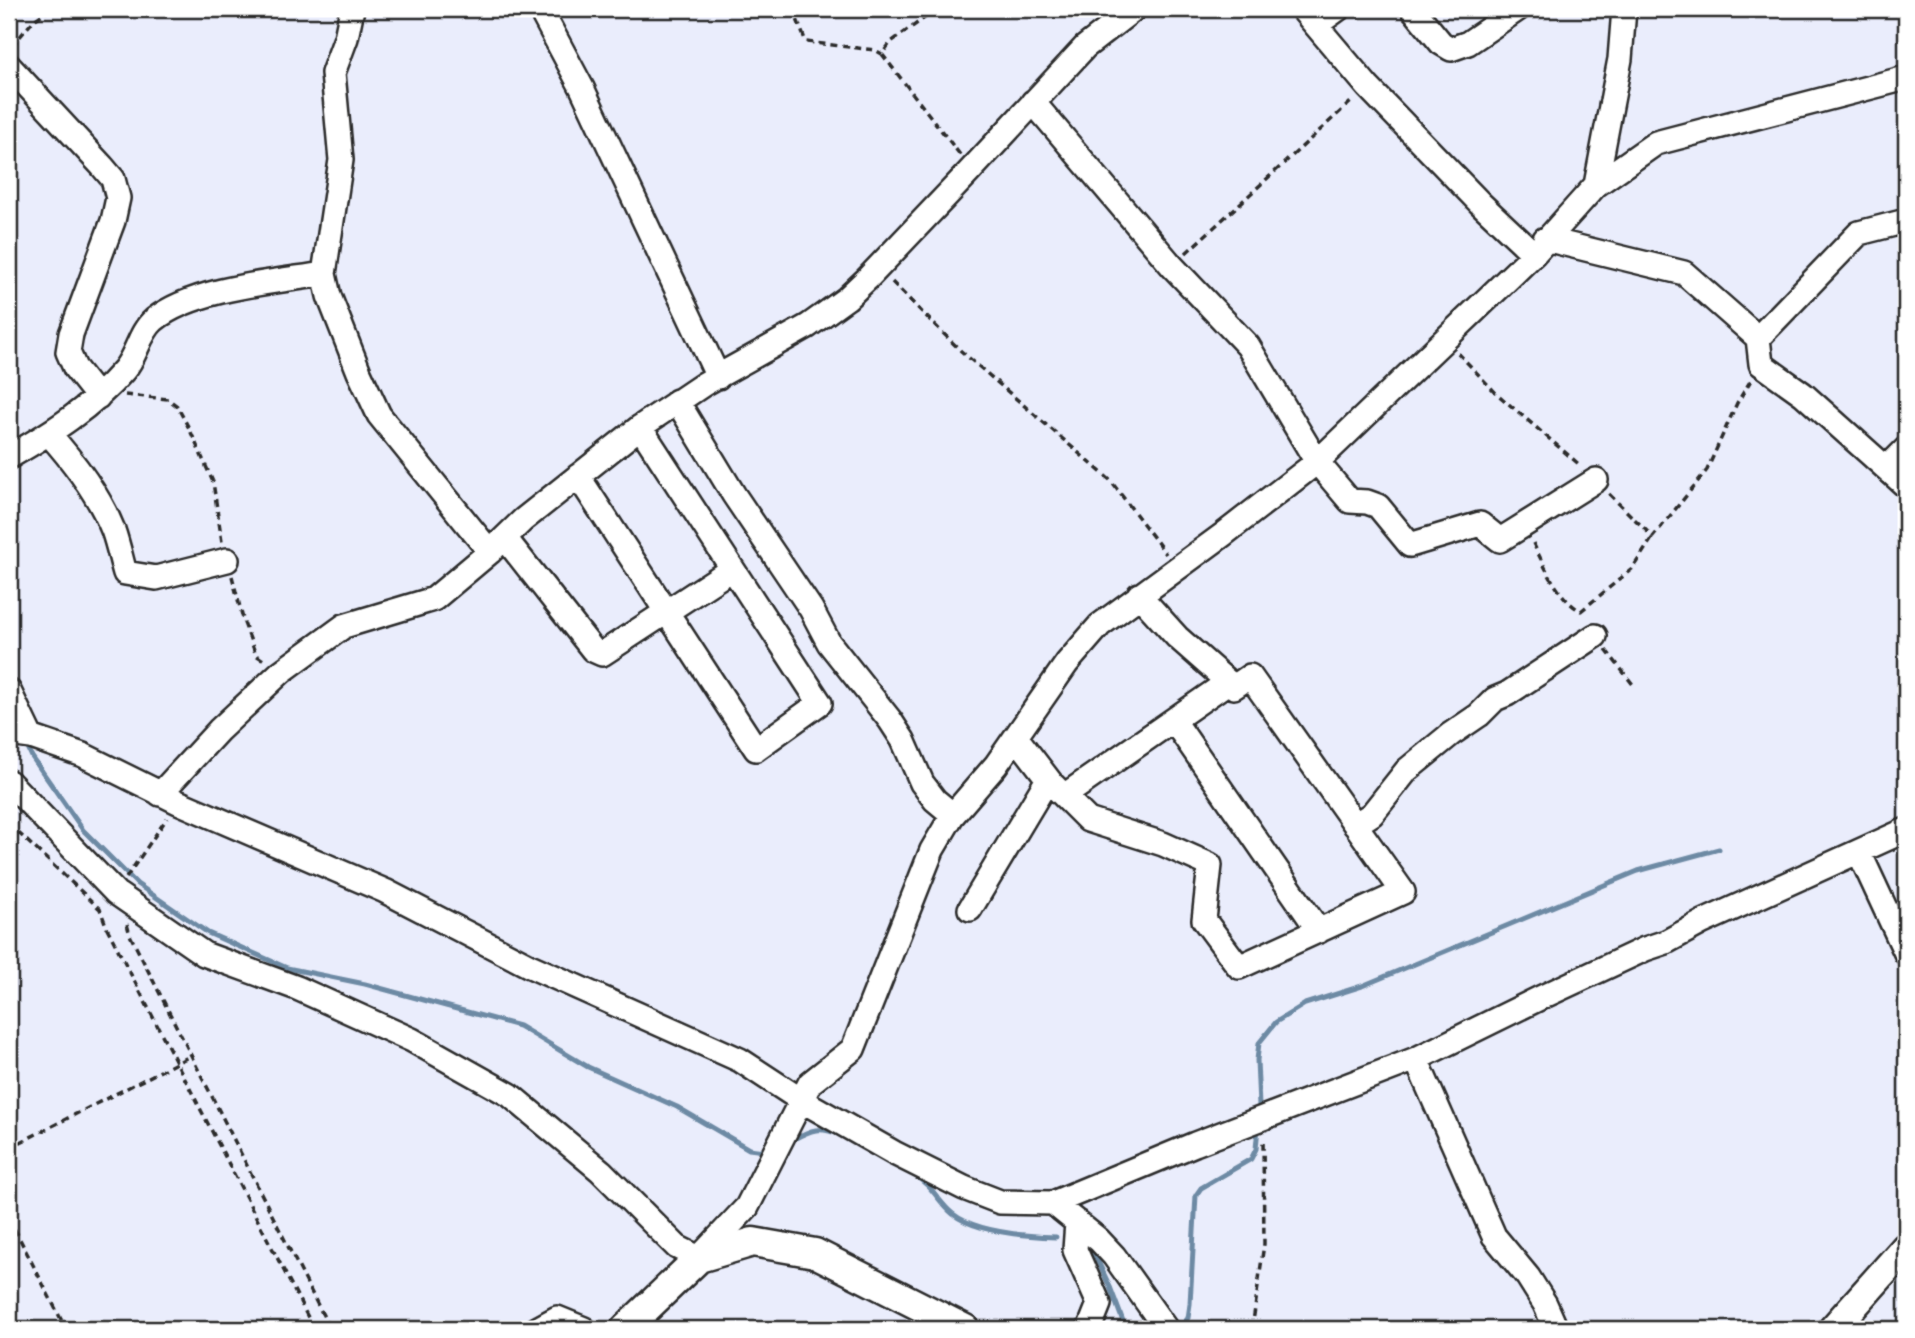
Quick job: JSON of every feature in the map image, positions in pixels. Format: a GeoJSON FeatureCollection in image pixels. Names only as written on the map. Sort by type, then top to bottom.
{"type":"FeatureCollection","features":[{"type":"Feature","properties":{"kind":"main road"},"geometry":{"type":"LineString","coordinates":[[625,1329],[699,1258],[753,1242],[815,1253],[965,1329]]}},
{"type":"Feature","properties":{"kind":"main road"},"geometry":{"type":"LineString","coordinates":[[1833,1329],[1906,1247]]}},
{"type":"Feature","properties":{"kind":"street"},"geometry":{"type":"LineString","coordinates":[[352,9],[346,38],[333,73],[341,160],[324,274],[329,296],[379,415],[593,650],[602,654],[732,569]]}},
{"type":"Feature","properties":{"kind":"street"},"geometry":{"type":"LineString","coordinates":[[540,9],[582,88],[718,377]]}},
{"type":"Feature","properties":{"kind":"street"},"geometry":{"type":"LineString","coordinates":[[169,798],[219,730],[281,672],[344,626],[434,599],[498,545],[523,520],[640,427],[677,401],[808,326],[847,298],[1085,47],[1134,9]]}},
{"type":"Feature","properties":{"kind":"street"},"geometry":{"type":"LineString","coordinates":[[1338,9],[1309,17],[1368,87],[1480,203],[1539,247],[1684,273],[1758,338],[1761,364],[1804,394],[1906,486]]}},
{"type":"Feature","properties":{"kind":"street"},"geometry":{"type":"LineString","coordinates":[[1413,9],[1441,43],[1451,49],[1468,43],[1518,9]]}},
{"type":"Feature","properties":{"kind":"street"},"geometry":{"type":"LineString","coordinates":[[1596,185],[1620,58],[1624,9]]}},
{"type":"Feature","properties":{"kind":"street"},"geometry":{"type":"LineString","coordinates":[[9,66],[113,179],[118,198],[113,222],[71,334],[68,352],[75,368],[102,393]]}},
{"type":"Feature","properties":{"kind":"street"},"geometry":{"type":"LineString","coordinates":[[9,782],[120,895],[204,954],[297,988],[412,1040],[510,1095],[601,1171],[677,1247],[699,1258],[747,1207],[810,1083],[853,1049],[932,850],[953,815],[996,765],[1067,663],[1100,625],[1317,462],[1539,247],[1596,185],[1656,143],[1906,78]]}},
{"type":"Feature","properties":{"kind":"street"},"geometry":{"type":"LineString","coordinates":[[1033,102],[1172,266],[1248,346],[1317,462],[1350,501],[1378,506],[1410,545],[1480,524],[1500,540],[1596,480]]}},
{"type":"Feature","properties":{"kind":"street"},"geometry":{"type":"LineString","coordinates":[[1758,338],[1859,233],[1906,221]]}},
{"type":"Feature","properties":{"kind":"street"},"geometry":{"type":"LineString","coordinates":[[9,457],[49,434],[102,393],[133,359],[145,329],[171,309],[231,289],[324,274]]}},
{"type":"Feature","properties":{"kind":"street"},"geometry":{"type":"LineString","coordinates":[[677,401],[734,495],[811,609],[829,643],[903,740],[922,783],[953,815]]}},
{"type":"Feature","properties":{"kind":"street"},"geometry":{"type":"LineString","coordinates":[[578,476],[756,750],[820,703],[640,427]]}},
{"type":"Feature","properties":{"kind":"street"},"geometry":{"type":"LineString","coordinates":[[49,434],[68,455],[113,530],[125,573],[156,578],[227,560]]}},
{"type":"Feature","properties":{"kind":"street"},"geometry":{"type":"LineString","coordinates":[[1887,468],[1906,449]]}},
{"type":"Feature","properties":{"kind":"street"},"geometry":{"type":"LineString","coordinates":[[1016,737],[1056,788],[1088,820],[1163,844],[1210,865],[1204,920],[1240,967],[1403,892],[1250,676],[1234,687],[1177,637],[1139,595]]}},
{"type":"Feature","properties":{"kind":"street"},"geometry":{"type":"LineString","coordinates":[[1355,825],[1372,814],[1407,769],[1479,715],[1495,699],[1507,694],[1595,636]]}},
{"type":"Feature","properties":{"kind":"street"},"geometry":{"type":"LineString","coordinates":[[970,909],[1056,788],[1174,722],[1228,682]]}},
{"type":"Feature","properties":{"kind":"street"},"geometry":{"type":"LineString","coordinates":[[9,691],[20,735],[83,755],[169,798],[385,891],[530,966],[740,1060],[801,1100],[894,1153],[964,1188],[1000,1202],[1053,1203],[1416,1059],[1645,949],[1666,943],[1703,922],[1906,830]]}},
{"type":"Feature","properties":{"kind":"street"},"geometry":{"type":"LineString","coordinates":[[1174,722],[1319,931]]}},
{"type":"Feature","properties":{"kind":"street"},"geometry":{"type":"LineString","coordinates":[[1859,852],[1906,953]]}},
{"type":"Feature","properties":{"kind":"street"},"geometry":{"type":"LineString","coordinates":[[1416,1059],[1494,1237],[1528,1277],[1545,1304],[1556,1329]]}},
{"type":"Feature","properties":{"kind":"street"},"geometry":{"type":"LineString","coordinates":[[1053,1203],[1099,1240],[1114,1256],[1166,1329]]}},
{"type":"Feature","properties":{"kind":"street"},"geometry":{"type":"LineString","coordinates":[[1077,1222],[1075,1250],[1099,1304],[1088,1329]]}},
{"type":"Feature","properties":{"kind":"street"},"geometry":{"type":"LineString","coordinates":[[537,1329],[557,1318],[583,1329]]}},
{"type":"Feature","properties":{"kind":"path"},"geometry":{"type":"LineString","coordinates":[[9,50],[34,20],[50,9]]}},
{"type":"Feature","properties":{"kind":"path"},"geometry":{"type":"LineString","coordinates":[[793,9],[806,43],[875,50],[882,54],[972,169]]}},
{"type":"Feature","properties":{"kind":"path"},"geometry":{"type":"LineString","coordinates":[[882,54],[891,43],[937,9]]}},
{"type":"Feature","properties":{"kind":"path"},"geometry":{"type":"LineString","coordinates":[[1172,266],[1368,87]]}},
{"type":"Feature","properties":{"kind":"path"},"geometry":{"type":"LineString","coordinates":[[878,268],[961,351],[1110,480],[1177,568]]}},
{"type":"Feature","properties":{"kind":"path"},"geometry":{"type":"LineString","coordinates":[[1445,339],[1496,393],[1596,480],[1653,537]]}},
{"type":"Feature","properties":{"kind":"path"},"geometry":{"type":"LineString","coordinates":[[1523,526],[1559,589],[1571,606],[1581,611],[1632,569],[1653,537],[1707,470],[1737,403],[1761,364]]}},
{"type":"Feature","properties":{"kind":"path"},"geometry":{"type":"LineString","coordinates":[[102,393],[168,400],[177,406],[191,430],[213,482],[221,539],[256,655],[281,672]]}},
{"type":"Feature","properties":{"kind":"path"},"geometry":{"type":"LineString","coordinates":[[169,798],[120,895],[123,913],[130,935],[330,1329]]}},
{"type":"Feature","properties":{"kind":"path"},"geometry":{"type":"LineString","coordinates":[[9,824],[100,909],[107,928],[314,1329]]}},
{"type":"Feature","properties":{"kind":"path"},"geometry":{"type":"LineString","coordinates":[[9,1148],[191,1055]]}},
{"type":"Feature","properties":{"kind":"path"},"geometry":{"type":"LineString","coordinates":[[1252,1329],[1264,1244],[1262,1142],[1266,1118]]}},
{"type":"Feature","properties":{"kind":"path"},"geometry":{"type":"LineString","coordinates":[[9,1218],[66,1329]]}},
{"type":"Feature","properties":{"kind":"waterway"},"geometry":{"type":"LineString","coordinates":[[25,742],[32,757],[83,830],[137,884],[208,933],[287,968],[365,984],[519,1026],[588,1067],[677,1107],[749,1149],[764,1151]]}},
{"type":"Feature","properties":{"kind":"waterway"},"geometry":{"type":"LineString","coordinates":[[1259,1106],[1259,1043],[1276,1022],[1305,1004],[1362,986],[1638,871],[1719,849]]}},
{"type":"Feature","properties":{"kind":"waterway"},"geometry":{"type":"LineString","coordinates":[[1179,1329],[1188,1318],[1190,1304],[1196,1195],[1201,1188],[1251,1159],[1256,1149],[1258,1127]]}},
{"type":"Feature","properties":{"kind":"waterway"},"geometry":{"type":"LineString","coordinates":[[792,1140],[816,1130],[827,1130],[841,1135]]}},
{"type":"Feature","properties":{"kind":"waterway"},"geometry":{"type":"LineString","coordinates":[[914,1175],[926,1184],[953,1214],[963,1220],[1003,1232],[1056,1237]]}},
{"type":"Feature","properties":{"kind":"waterway"},"geometry":{"type":"LineString","coordinates":[[1085,1246],[1092,1249],[1126,1329]]}}]}
